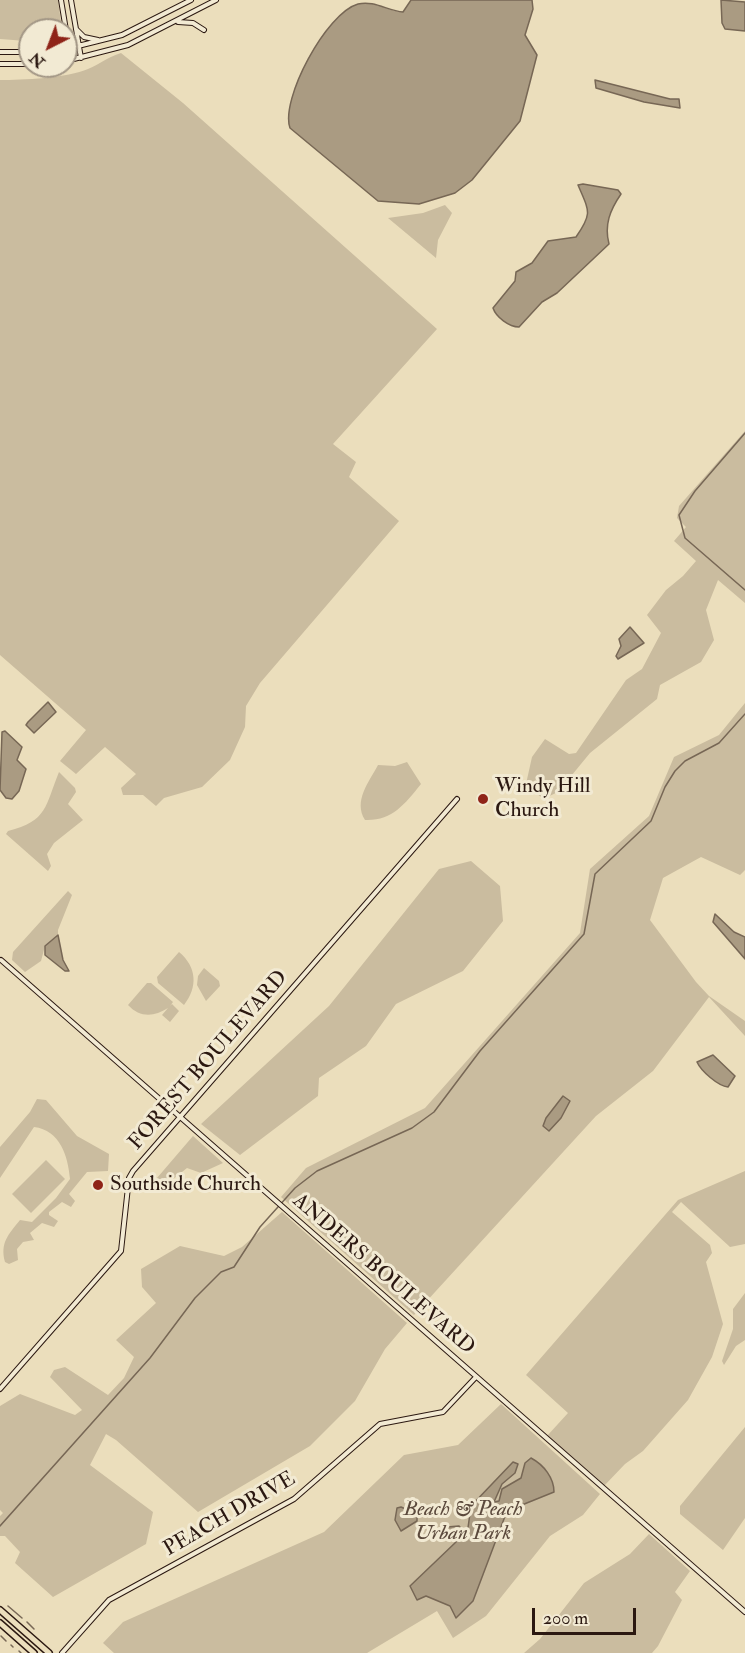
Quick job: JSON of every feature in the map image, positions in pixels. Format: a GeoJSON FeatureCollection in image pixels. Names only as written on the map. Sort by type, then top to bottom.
{"type":"FeatureCollection","features":[{"type":"Feature","properties":{"kind":"highway"},"geometry":{"type":"LineString","coordinates":[[0,1610],[49,1653]]}},
{"type":"Feature","properties":{"kind":"highway"},"geometry":{"type":"LineString","coordinates":[[0,1623],[34,1653]]}},
{"type":"Feature","properties":{"kind":"street"},"geometry":{"type":"LineString","coordinates":[[61,0],[64,18]]}},
{"type":"Feature","properties":{"kind":"street"},"geometry":{"type":"LineString","coordinates":[[71,0],[74,18]]}},
{"type":"Feature","properties":{"kind":"street"},"geometry":{"type":"LineString","coordinates":[[79,47],[151,22],[191,0]]}},
{"type":"Feature","properties":{"kind":"street"},"geometry":{"type":"LineString","coordinates":[[78,58],[128,45],[216,0]]}},
{"type":"Feature","properties":{"kind":"street"},"geometry":{"type":"LineString","coordinates":[[174,23],[193,23],[204,30]]}},
{"type":"Feature","properties":{"kind":"street"},"geometry":{"type":"LineString","coordinates":[[78,30],[84,37],[104,40]]}},
{"type":"Feature","properties":{"kind":"street"},"geometry":{"type":"LineString","coordinates":[[78,42],[81,58]]}},
{"type":"Feature","properties":{"kind":"street"},"geometry":{"type":"LineString","coordinates":[[0,52],[18,52]]}},
{"type":"Feature","properties":{"kind":"street"},"geometry":{"type":"LineString","coordinates":[[0,64],[18,64]]}},
{"type":"Feature","properties":{"kind":"street","name":"FOREST BOULEVARD"},"geometry":{"type":"LineString","coordinates":[[0,1389],[121,1251],[131,1174],[457,799]]}},
{"type":"Feature","properties":{"kind":"street","name":"ANDERS BOULEVARD"},"geometry":{"type":"LineString","coordinates":[[1,960],[745,1612]]}},
{"type":"Feature","properties":{"kind":"street","name":"PEACH DRIVE"},"geometry":{"type":"LineString","coordinates":[[62,1653],[109,1600],[294,1499],[380,1424],[443,1412],[476,1377]]}},
{"type":"Feature","properties":{"kind":"green space"},"geometry":{"type":"Polygon","coordinates":[[[0,0],[58,0],[60,18],[18,18],[18,40],[0,39],[0,0]]]}},
{"type":"Feature","properties":{"kind":"green space"},"geometry":{"type":"Polygon","coordinates":[[[121,53],[183,103],[437,329],[333,444],[356,462],[349,477],[399,521],[260,683],[246,706],[245,727],[230,760],[202,787],[164,798],[156,806],[143,795],[123,795],[121,788],[136,774],[105,747],[76,774],[60,761],[86,730],[0,655],[0,80],[78,78],[78,72],[121,53]]]}},
{"type":"Feature","properties":{"kind":"green space"},"geometry":{"type":"Polygon","coordinates":[[[445,205],[452,213],[438,240],[436,258],[388,218],[423,213],[445,205]]]}},
{"type":"Feature","properties":{"kind":"green space"},"geometry":{"type":"Polygon","coordinates":[[[745,431],[745,603],[718,580],[706,610],[714,640],[701,662],[660,685],[657,699],[590,753],[558,792],[543,799],[526,784],[532,757],[545,739],[569,754],[576,753],[626,680],[642,669],[661,633],[647,615],[666,590],[696,561],[674,541],[686,527],[677,518],[679,506],[745,431]]]}},
{"type":"Feature","properties":{"kind":"green space"},"geometry":{"type":"Polygon","coordinates":[[[745,703],[745,870],[740,875],[701,857],[663,878],[650,920],[709,996],[745,1021],[745,1036],[709,997],[653,1071],[596,1116],[414,1315],[281,1197],[306,1168],[425,1108],[580,933],[590,869],[649,816],[674,757],[719,735],[745,703]]]}},
{"type":"Feature","properties":{"kind":"green space"},"geometry":{"type":"Polygon","coordinates":[[[407,762],[421,784],[403,805],[390,815],[365,820],[361,799],[378,765],[395,766],[407,762]]]}},
{"type":"Feature","properties":{"kind":"green space"},"geometry":{"type":"Polygon","coordinates":[[[59,772],[75,788],[76,792],[68,804],[83,820],[54,843],[47,854],[51,866],[48,871],[6,834],[38,817],[47,803],[59,772]]]}},
{"type":"Feature","properties":{"kind":"green space"},"geometry":{"type":"Polygon","coordinates":[[[471,861],[500,886],[503,921],[463,971],[396,1004],[366,1046],[319,1078],[318,1096],[240,1155],[201,1124],[329,1006],[439,869],[471,861]]]}},
{"type":"Feature","properties":{"kind":"green space"},"geometry":{"type":"Polygon","coordinates":[[[68,891],[72,895],[58,935],[45,946],[41,961],[25,972],[12,960],[13,952],[68,891]]]}},
{"type":"Feature","properties":{"kind":"green space"},"geometry":{"type":"Polygon","coordinates":[[[179,952],[189,964],[194,977],[192,991],[184,1005],[158,983],[157,977],[179,952]]]}},
{"type":"Feature","properties":{"kind":"green space"},"geometry":{"type":"Polygon","coordinates":[[[204,968],[219,981],[220,986],[206,1001],[197,985],[198,976],[204,968]]]}},
{"type":"Feature","properties":{"kind":"green space"},"geometry":{"type":"Polygon","coordinates":[[[147,983],[151,983],[173,1002],[170,1006],[172,1004],[179,1011],[170,1022],[162,1015],[168,1008],[147,1015],[137,1012],[128,1005],[147,983]]]}},
{"type":"Feature","properties":{"kind":"green space"},"geometry":{"type":"Polygon","coordinates":[[[37,1099],[46,1100],[77,1136],[109,1154],[108,1171],[87,1172],[69,1194],[75,1201],[71,1207],[62,1202],[49,1212],[49,1215],[58,1221],[54,1227],[42,1223],[30,1233],[34,1240],[23,1242],[17,1249],[18,1260],[9,1264],[5,1262],[4,1244],[12,1230],[20,1220],[32,1222],[56,1198],[70,1179],[65,1153],[61,1146],[50,1133],[34,1127],[0,1178],[0,1147],[30,1112],[37,1099]]]}},
{"type":"Feature","properties":{"kind":"green space"},"geometry":{"type":"Polygon","coordinates":[[[193,1136],[223,1163],[201,1173],[187,1168],[158,1191],[151,1189],[151,1185],[193,1136]]]}},
{"type":"Feature","properties":{"kind":"green space"},"geometry":{"type":"Polygon","coordinates":[[[46,1160],[65,1179],[31,1213],[12,1194],[46,1160]]]}},
{"type":"Feature","properties":{"kind":"green space"},"geometry":{"type":"Polygon","coordinates":[[[745,1171],[745,1244],[730,1247],[681,1202],[672,1212],[710,1245],[712,1253],[706,1262],[723,1324],[712,1357],[688,1400],[643,1451],[625,1464],[604,1486],[547,1436],[568,1413],[526,1375],[678,1200],[745,1171]]]}},
{"type":"Feature","properties":{"kind":"green space"},"geometry":{"type":"Polygon","coordinates":[[[282,1212],[407,1323],[385,1349],[355,1401],[310,1446],[198,1512],[116,1440],[106,1434],[90,1465],[153,1512],[146,1544],[53,1597],[15,1563],[20,1552],[5,1536],[0,1536],[0,1516],[3,1513],[0,1510],[0,1406],[20,1394],[75,1415],[82,1410],[50,1377],[54,1370],[65,1367],[108,1395],[124,1378],[134,1357],[116,1340],[156,1303],[142,1287],[141,1269],[180,1246],[224,1256],[242,1247],[282,1212]]]}},
{"type":"Feature","properties":{"kind":"green space"},"geometry":{"type":"Polygon","coordinates":[[[745,1293],[745,1340],[736,1346],[724,1365],[722,1361],[733,1329],[733,1309],[745,1293]]]}},
{"type":"Feature","properties":{"kind":"green space","name":"Beach & Peach Urban Park"},"geometry":{"type":"Polygon","coordinates":[[[501,1404],[600,1494],[583,1515],[550,1536],[486,1616],[453,1638],[437,1611],[367,1653],[114,1653],[103,1643],[123,1622],[324,1532],[404,1455],[458,1445],[501,1404]]]}},
{"type":"Feature","properties":{"kind":"green space"},"geometry":{"type":"Polygon","coordinates":[[[745,1427],[745,1518],[723,1550],[680,1514],[680,1506],[745,1427]]]}},
{"type":"Feature","properties":{"kind":"green space"},"geometry":{"type":"Polygon","coordinates":[[[649,1534],[690,1571],[675,1592],[682,1600],[652,1653],[524,1653],[540,1639],[584,1583],[630,1554],[649,1534]]]}},
{"type":"Feature","properties":{"kind":"shaded area"},"geometry":{"type":"Polygon","coordinates":[[[411,0],[532,0],[533,9],[525,35],[537,55],[520,121],[472,180],[455,193],[419,204],[378,201],[290,128],[289,115],[292,98],[308,59],[332,23],[345,11],[358,4],[364,3],[403,12],[411,0]]]}},
{"type":"Feature","properties":{"kind":"shaded area"},"geometry":{"type":"Polygon","coordinates":[[[721,0],[745,2],[745,31],[725,29],[722,23],[721,0]]]}},
{"type":"Feature","properties":{"kind":"shaded area"},"geometry":{"type":"Polygon","coordinates":[[[595,80],[670,99],[679,99],[680,108],[644,102],[596,88],[595,80]]]}},
{"type":"Feature","properties":{"kind":"shaded area"},"geometry":{"type":"Polygon","coordinates":[[[578,185],[618,190],[621,194],[609,218],[607,230],[609,244],[557,293],[542,302],[519,327],[503,321],[493,308],[515,281],[516,272],[532,263],[548,241],[576,237],[585,222],[588,212],[578,185]]]}},
{"type":"Feature","properties":{"kind":"shaded area"},"geometry":{"type":"Polygon","coordinates":[[[630,627],[644,643],[618,659],[616,656],[621,646],[619,639],[630,627]]]}},
{"type":"Feature","properties":{"kind":"shaded area"},"geometry":{"type":"Polygon","coordinates":[[[48,702],[56,712],[34,733],[26,725],[48,702]]]}},
{"type":"Feature","properties":{"kind":"shaded area"},"geometry":{"type":"Polygon","coordinates":[[[5,731],[22,747],[17,760],[26,769],[19,791],[12,799],[6,798],[0,790],[2,732],[5,731]]]}},
{"type":"Feature","properties":{"kind":"shaded area"},"geometry":{"type":"Polygon","coordinates":[[[715,914],[734,932],[745,937],[745,959],[713,922],[715,914]]]}},
{"type":"Feature","properties":{"kind":"shaded area"},"geometry":{"type":"Polygon","coordinates":[[[58,935],[63,960],[69,971],[65,971],[45,955],[45,946],[58,935]]]}},
{"type":"Feature","properties":{"kind":"shaded area"},"geometry":{"type":"Polygon","coordinates":[[[713,1055],[735,1076],[728,1087],[710,1078],[697,1062],[713,1055]]]}},
{"type":"Feature","properties":{"kind":"shaded area"},"geometry":{"type":"Polygon","coordinates":[[[563,1096],[570,1101],[561,1118],[549,1131],[543,1126],[546,1118],[563,1096]]]}},
{"type":"Feature","properties":{"kind":"shaded area"},"geometry":{"type":"Polygon","coordinates":[[[531,1458],[547,1472],[554,1492],[507,1511],[473,1601],[456,1618],[450,1606],[426,1596],[417,1600],[410,1586],[456,1542],[456,1532],[437,1533],[447,1527],[459,1526],[467,1535],[471,1506],[513,1462],[518,1464],[515,1473],[502,1484],[494,1502],[499,1501],[502,1489],[521,1478],[525,1463],[531,1458]]]}},
{"type":"Feature","properties":{"kind":"shaded area"},"geometry":{"type":"Polygon","coordinates":[[[414,1507],[417,1511],[417,1521],[401,1531],[395,1520],[397,1508],[408,1510],[414,1507]]]}},
{"type":"Feature","properties":{"kind":"waterway"},"geometry":{"type":"LineString","coordinates":[[745,433],[695,491],[679,515],[685,538],[745,590]]}},
{"type":"Feature","properties":{"kind":"waterway"},"geometry":{"type":"LineString","coordinates":[[0,1526],[150,1358],[195,1298],[221,1272],[234,1267],[260,1227],[295,1188],[317,1171],[412,1128],[434,1112],[480,1051],[584,934],[595,874],[651,821],[665,787],[675,771],[685,761],[719,743],[745,714]]}},
{"type":"Feature","properties":{"kind":"waterway"},"geometry":{"type":"LineString","coordinates":[[8,1606],[22,1618]]}},
{"type":"Feature","properties":{"kind":"waterway"},"geometry":{"type":"LineString","coordinates":[[27,1622],[34,1629]]}},
{"type":"Feature","properties":{"kind":"waterway"},"geometry":{"type":"LineString","coordinates":[[1,1636],[6,1641]]}},
{"type":"Feature","properties":{"kind":"place","name":"Windy Hill Church"},"geometry":{"type":"Point","coordinates":[483,799]}},
{"type":"Feature","properties":{"kind":"place","name":"Southside Church"},"geometry":{"type":"Point","coordinates":[98,1185]}}]}
